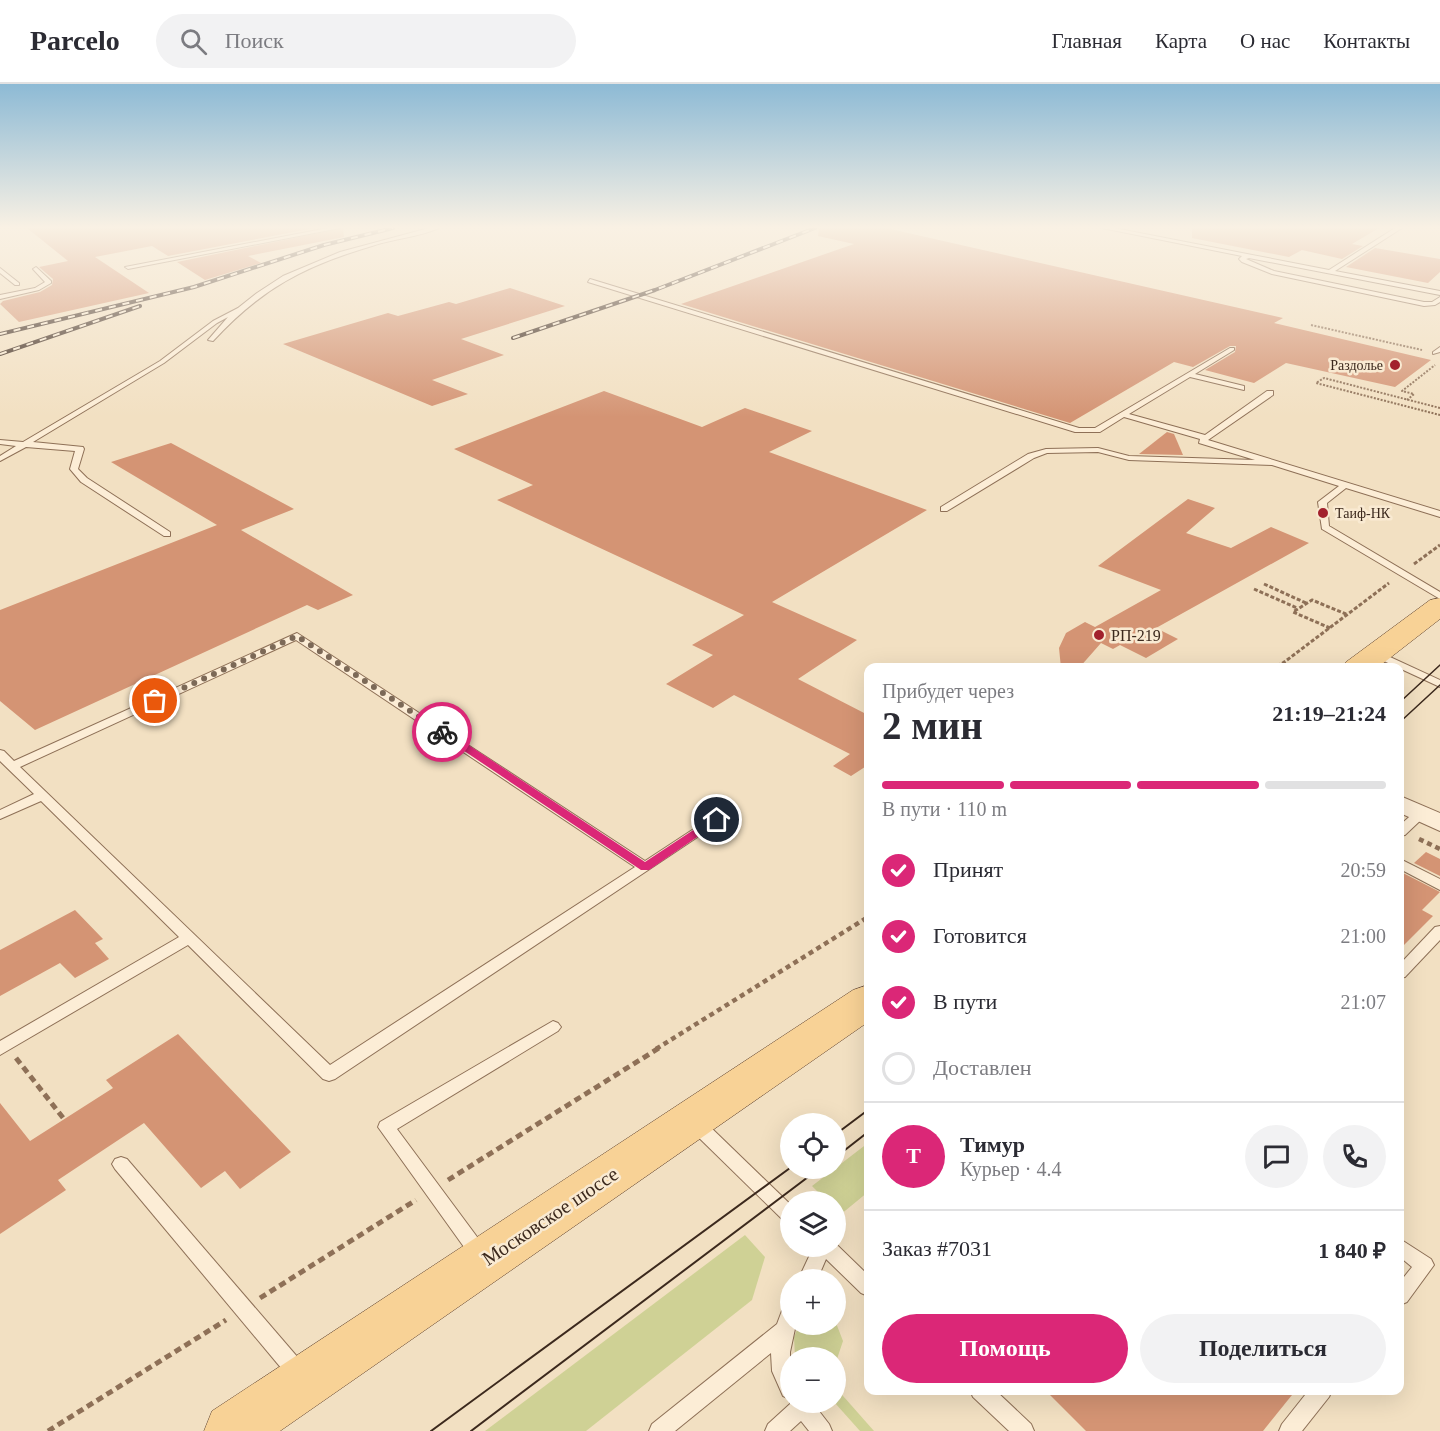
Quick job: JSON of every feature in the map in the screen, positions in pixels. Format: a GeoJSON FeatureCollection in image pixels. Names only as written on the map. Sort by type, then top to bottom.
{"type":"FeatureCollection","features":[{"type":"Feature","properties":{"kind":"main road"},"geometry":{"type":"LineString","coordinates":[[1367,661],[1440,606]]}},
{"type":"Feature","properties":{"kind":"main road","name":"Московское шоссе"},"geometry":{"type":"LineString","coordinates":[[232,1431],[864,1004]]}},
{"type":"Feature","properties":{"kind":"lane"},"geometry":{"type":"LineString","coordinates":[[0,297],[32,291]]}},
{"type":"Feature","properties":{"kind":"lane"},"geometry":{"type":"LineString","coordinates":[[0,459],[162,362],[200,332],[267,291]]}},
{"type":"Feature","properties":{"kind":"lane"},"geometry":{"type":"LineString","coordinates":[[622,291],[1078,430],[1097,430],[1232,349]]}},
{"type":"Feature","properties":{"kind":"lane"},"geometry":{"type":"LineString","coordinates":[[1362,291],[1424,304],[1433,304],[1440,299]]}},
{"type":"Feature","properties":{"kind":"lane"},"geometry":{"type":"LineString","coordinates":[[211,340],[237,310]]}},
{"type":"Feature","properties":{"kind":"lane"},"geometry":{"type":"LineString","coordinates":[[1190,375],[1241,388]]}},
{"type":"Feature","properties":{"kind":"lane"},"geometry":{"type":"LineString","coordinates":[[1270,393],[1202,441],[1440,514]]}},
{"type":"Feature","properties":{"kind":"lane"},"geometry":{"type":"LineString","coordinates":[[1124,415],[1206,438]]}},
{"type":"Feature","properties":{"kind":"lane"},"geometry":{"type":"LineString","coordinates":[[0,442],[28,442],[80,449],[74,469],[84,480],[167,534]]}},
{"type":"Feature","properties":{"kind":"lane"},"geometry":{"type":"LineString","coordinates":[[944,509],[1031,456],[1046,451],[1098,450],[1129,458],[1271,463]]}},
{"type":"Feature","properties":{"kind":"lane"},"geometry":{"type":"LineString","coordinates":[[1345,485],[1322,502],[1325,527],[1440,596]]}},
{"type":"Feature","properties":{"kind":"lane"},"geometry":{"type":"LineString","coordinates":[[12,766],[297,636],[645,867]]}},
{"type":"Feature","properties":{"kind":"lane"},"geometry":{"type":"LineString","coordinates":[[1404,673],[1440,684]]}},
{"type":"Feature","properties":{"kind":"lane"},"geometry":{"type":"LineString","coordinates":[[0,754],[329,1074],[717,820]]}},
{"type":"Feature","properties":{"kind":"lane"},"geometry":{"type":"LineString","coordinates":[[0,815],[43,795]]}},
{"type":"Feature","properties":{"kind":"lane"},"geometry":{"type":"LineString","coordinates":[[1404,828],[1420,814]]}},
{"type":"Feature","properties":{"kind":"lane"},"geometry":{"type":"LineString","coordinates":[[1404,866],[1440,885]]}},
{"type":"Feature","properties":{"kind":"lane"},"geometry":{"type":"LineString","coordinates":[[1404,969],[1440,931]]}},
{"type":"Feature","properties":{"kind":"lane"},"geometry":{"type":"LineString","coordinates":[[3,1047],[190,938]]}},
{"type":"Feature","properties":{"kind":"lane"},"geometry":{"type":"LineString","coordinates":[[484,1261],[386,1127],[553,1027]]}},
{"type":"Feature","properties":{"kind":"lane"},"geometry":{"type":"LineString","coordinates":[[693,1121],[780,1205]]}},
{"type":"Feature","properties":{"kind":"lane"},"geometry":{"type":"LineString","coordinates":[[121,1164],[305,1382]]}},
{"type":"Feature","properties":{"kind":"lane"},"geometry":{"type":"LineString","coordinates":[[1404,1250],[1425,1265],[1404,1291]]}},
{"type":"Feature","properties":{"kind":"lane"},"geometry":{"type":"LineString","coordinates":[[836,1257],[864,1283]]}},
{"type":"Feature","properties":{"kind":"lane"},"geometry":{"type":"LineString","coordinates":[[659,1431],[780,1328]]}},
{"type":"Feature","properties":{"kind":"lane"},"geometry":{"type":"LineString","coordinates":[[985,1395],[1024,1431]]}},
{"type":"Feature","properties":{"kind":"lane"},"geometry":{"type":"LineString","coordinates":[[1289,1431],[1318,1395]]}},
{"type":"Feature","properties":{"kind":"lane"},"geometry":{"type":"LineString","coordinates":[[775,1431],[793,1413]]}},
{"type":"Feature","properties":{"kind":"lane"},"geometry":{"type":"LineString","coordinates":[[807,1413],[822,1431]]}},
{"type":"Feature","properties":{"kind":"path"},"geometry":{"type":"LineString","coordinates":[[1311,325],[1437,351]]}},
{"type":"Feature","properties":{"kind":"path"},"geometry":{"type":"LineString","coordinates":[[1407,400],[1414,394],[1402,391],[1440,360]]}},
{"type":"Feature","properties":{"kind":"path"},"geometry":{"type":"LineString","coordinates":[[1440,408],[1324,378],[1317,383],[1440,415]]}},
{"type":"Feature","properties":{"kind":"path"},"geometry":{"type":"LineString","coordinates":[[1282,663],[1440,545]]}},
{"type":"Feature","properties":{"kind":"path"},"geometry":{"type":"LineString","coordinates":[[1263,584],[1307,603]]}},
{"type":"Feature","properties":{"kind":"path"},"geometry":{"type":"LineString","coordinates":[[1254,589],[1298,609]]}},
{"type":"Feature","properties":{"kind":"path"},"geometry":{"type":"LineString","coordinates":[[1330,628],[1293,612],[1312,600],[1347,615]]}},
{"type":"Feature","properties":{"kind":"path"},"geometry":{"type":"LineString","coordinates":[[48,1431],[864,920]]}},
{"type":"Feature","properties":{"kind":"path"},"geometry":{"type":"LineString","coordinates":[[3,1047],[64,1119]]}},
{"type":"Feature","properties":{"kind":"green space"},"geometry":{"type":"Polygon","coordinates":[[[864,1146],[864,1195],[846,1210],[846,1191],[817,1191],[812,1186],[821,1179],[846,1179],[846,1160],[864,1146]]]}},
{"type":"Feature","properties":{"kind":"green space"},"geometry":{"type":"Polygon","coordinates":[[[745,1235],[765,1257],[752,1300],[586,1431],[485,1431],[745,1235]]]}},
{"type":"Feature","properties":{"kind":"green space"},"geometry":{"type":"Polygon","coordinates":[[[795,1335],[841,1335],[843,1341],[841,1347],[794,1347],[795,1335]]]}},
{"type":"Feature","properties":{"kind":"green space"},"geometry":{"type":"Polygon","coordinates":[[[846,1399],[874,1431],[860,1431],[844,1413],[846,1413],[846,1399]]]}},
{"type":"Feature","properties":{"kind":"building"},"geometry":{"type":"Polygon","coordinates":[[[146,291],[149,293],[19,322],[0,304],[3,301],[40,292],[146,291]]]}},
{"type":"Feature","properties":{"kind":"building"},"geometry":{"type":"Polygon","coordinates":[[[500,291],[519,291],[565,306],[461,339],[504,355],[432,380],[468,394],[432,406],[283,344],[388,313],[398,316],[449,302],[456,304],[500,291]]]}},
{"type":"Feature","properties":{"kind":"building"},"geometry":{"type":"Polygon","coordinates":[[[719,291],[1163,291],[1283,318],[1274,323],[1431,360],[1395,387],[1286,363],[1254,383],[1205,370],[1235,352],[1236,346],[1230,346],[1193,367],[1174,362],[1070,423],[681,304],[719,291]]]}},
{"type":"Feature","properties":{"kind":"building"},"geometry":{"type":"Polygon","coordinates":[[[604,391],[702,427],[745,408],[812,431],[769,452],[927,510],[772,602],[857,640],[798,679],[864,713],[864,768],[851,776],[833,766],[850,754],[734,695],[713,708],[666,684],[713,655],[692,645],[744,615],[497,500],[533,485],[454,449],[604,391]]]}},
{"type":"Feature","properties":{"kind":"building"},"geometry":{"type":"Polygon","coordinates":[[[1167,432],[1174,434],[1183,455],[1139,454],[1167,432]]]}},
{"type":"Feature","properties":{"kind":"building"},"geometry":{"type":"Polygon","coordinates":[[[171,443],[294,509],[241,530],[353,595],[318,610],[307,605],[35,730],[0,701],[0,610],[217,525],[111,462],[171,443]]]}},
{"type":"Feature","properties":{"kind":"building"},"geometry":{"type":"Polygon","coordinates":[[[1188,499],[1215,508],[1186,533],[1231,548],[1271,527],[1309,543],[1156,628],[1178,639],[1146,658],[1120,645],[1113,649],[1101,643],[1083,663],[1060,663],[1059,648],[1066,633],[1085,622],[1095,627],[1161,590],[1098,566],[1188,499]]]}},
{"type":"Feature","properties":{"kind":"building"},"geometry":{"type":"Polygon","coordinates":[[[1426,852],[1440,859],[1440,876],[1414,863],[1426,852]]]}},
{"type":"Feature","properties":{"kind":"building"},"geometry":{"type":"Polygon","coordinates":[[[1404,874],[1440,892],[1422,910],[1433,916],[1404,945],[1404,874]]]}},
{"type":"Feature","properties":{"kind":"building"},"geometry":{"type":"Polygon","coordinates":[[[75,910],[103,939],[95,943],[109,959],[75,978],[60,963],[0,996],[0,950],[75,910]]]}},
{"type":"Feature","properties":{"kind":"building"},"geometry":{"type":"Polygon","coordinates":[[[178,1034],[291,1152],[240,1189],[225,1171],[201,1188],[144,1123],[58,1180],[66,1190],[0,1234],[0,1103],[30,1141],[113,1088],[106,1080],[178,1034]]]}},
{"type":"Feature","properties":{"kind":"building"},"geometry":{"type":"Polygon","coordinates":[[[1050,1395],[1292,1395],[1263,1431],[1086,1431],[1050,1395]]]}},
{"type":"Feature","properties":{"kind":"tram line"},"geometry":{"type":"LineString","coordinates":[[1404,698],[1440,665]]}},
{"type":"Feature","properties":{"kind":"tram line"},"geometry":{"type":"LineString","coordinates":[[1404,718],[1440,685]]}},
{"type":"Feature","properties":{"kind":"tram line"},"geometry":{"type":"LineString","coordinates":[[846,1126],[864,1113]]}},
{"type":"Feature","properties":{"kind":"tram line"},"geometry":{"type":"LineString","coordinates":[[846,1149],[864,1135]]}},
{"type":"Feature","properties":{"kind":"tram line"},"geometry":{"type":"LineString","coordinates":[[431,1431],[780,1175]]}},
{"type":"Feature","properties":{"kind":"tram line"},"geometry":{"type":"LineString","coordinates":[[471,1431],[805,1179]]}},
{"type":"Feature","properties":{"kind":"railway"},"geometry":{"type":"LineString","coordinates":[[0,334],[178,291]]}},
{"type":"Feature","properties":{"kind":"railway"},"geometry":{"type":"LineString","coordinates":[[513,338],[652,291]]}},
{"type":"Feature","properties":{"kind":"railway"},"geometry":{"type":"LineString","coordinates":[[0,354],[140,306]]}},
{"type":"Feature","properties":{"kind":"way so far"},"geometry":{"type":"LineString","coordinates":[[155,701],[297,636],[442,732]]}},
{"type":"Feature","properties":{"kind":"place","name":"Раздолье"},"geometry":{"type":"Point","coordinates":[1395,365]}},
{"type":"Feature","properties":{"kind":"place","name":"Таиф-НК"},"geometry":{"type":"Point","coordinates":[1323,513]}},
{"type":"Feature","properties":{"kind":"place","name":"РП-219"},"geometry":{"type":"Point","coordinates":[1099,635]}},
{"type":"Feature","properties":{"kind":"route"},"geometry":{"type":"LineString","coordinates":[[442,732],[645,867],[717,820]]}}]}
